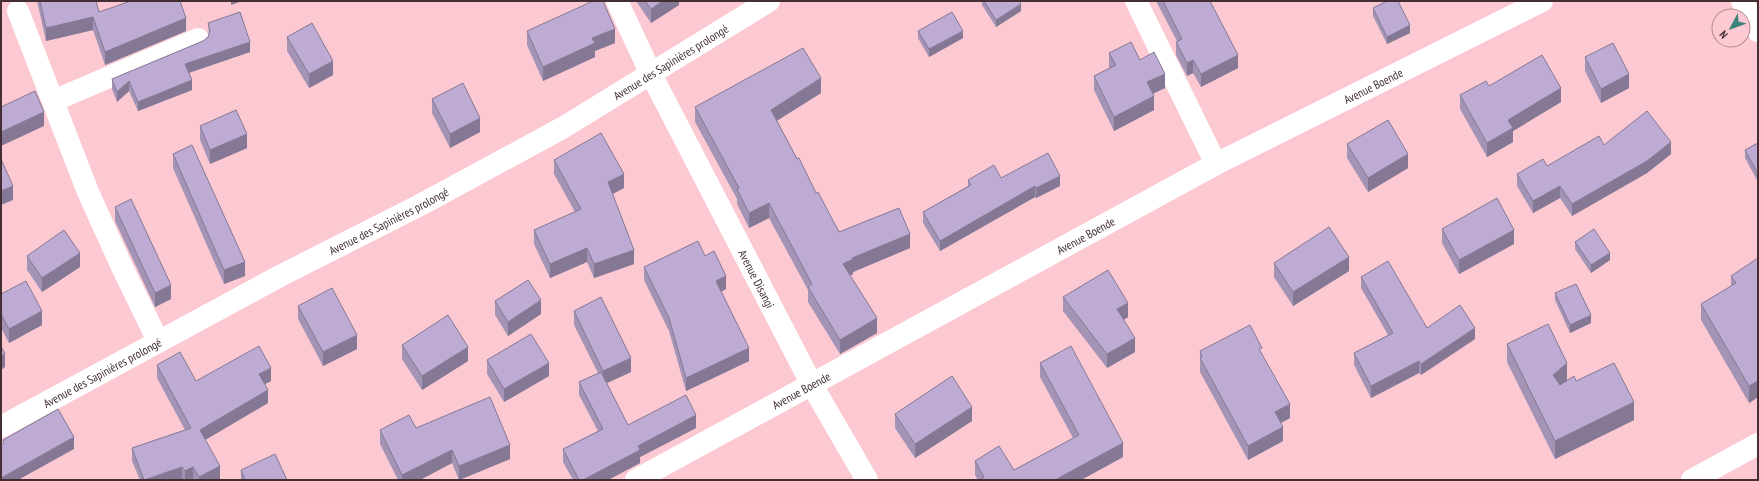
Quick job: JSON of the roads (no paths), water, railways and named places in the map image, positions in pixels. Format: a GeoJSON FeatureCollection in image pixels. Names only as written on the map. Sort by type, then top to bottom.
{"type":"FeatureCollection","features":[{"type":"Feature","properties":{"kind":"street","name":"Avenue Disangi"},"geometry":{"type":"LineString","coordinates":[[617,1],[651,74],[812,385],[868,480]]}},
{"type":"Feature","properties":{"kind":"street","name":"Avenue des Sapinières prolongé"},"geometry":{"type":"LineString","coordinates":[[1,427],[280,276],[424,203],[543,139],[769,1]]}},
{"type":"Feature","properties":{"kind":"street"},"geometry":{"type":"LineString","coordinates":[[1136,1],[1216,164]]}},
{"type":"Feature","properties":{"kind":"street","name":"Avenue Boende"},"geometry":{"type":"LineString","coordinates":[[636,480],[1216,164],[1542,1]]}},
{"type":"Feature","properties":{"kind":"street"},"geometry":{"type":"LineString","coordinates":[[1742,1],[1758,31]]}},
{"type":"Feature","properties":{"kind":"street"},"geometry":{"type":"LineString","coordinates":[[18,11],[88,192],[122,268],[158,341]]}},
{"type":"Feature","properties":{"kind":"street"},"geometry":{"type":"LineString","coordinates":[[53,101],[198,39]]}},
{"type":"Feature","properties":{"kind":"street"},"geometry":{"type":"LineString","coordinates":[[1692,480],[1758,444]]}}]}
